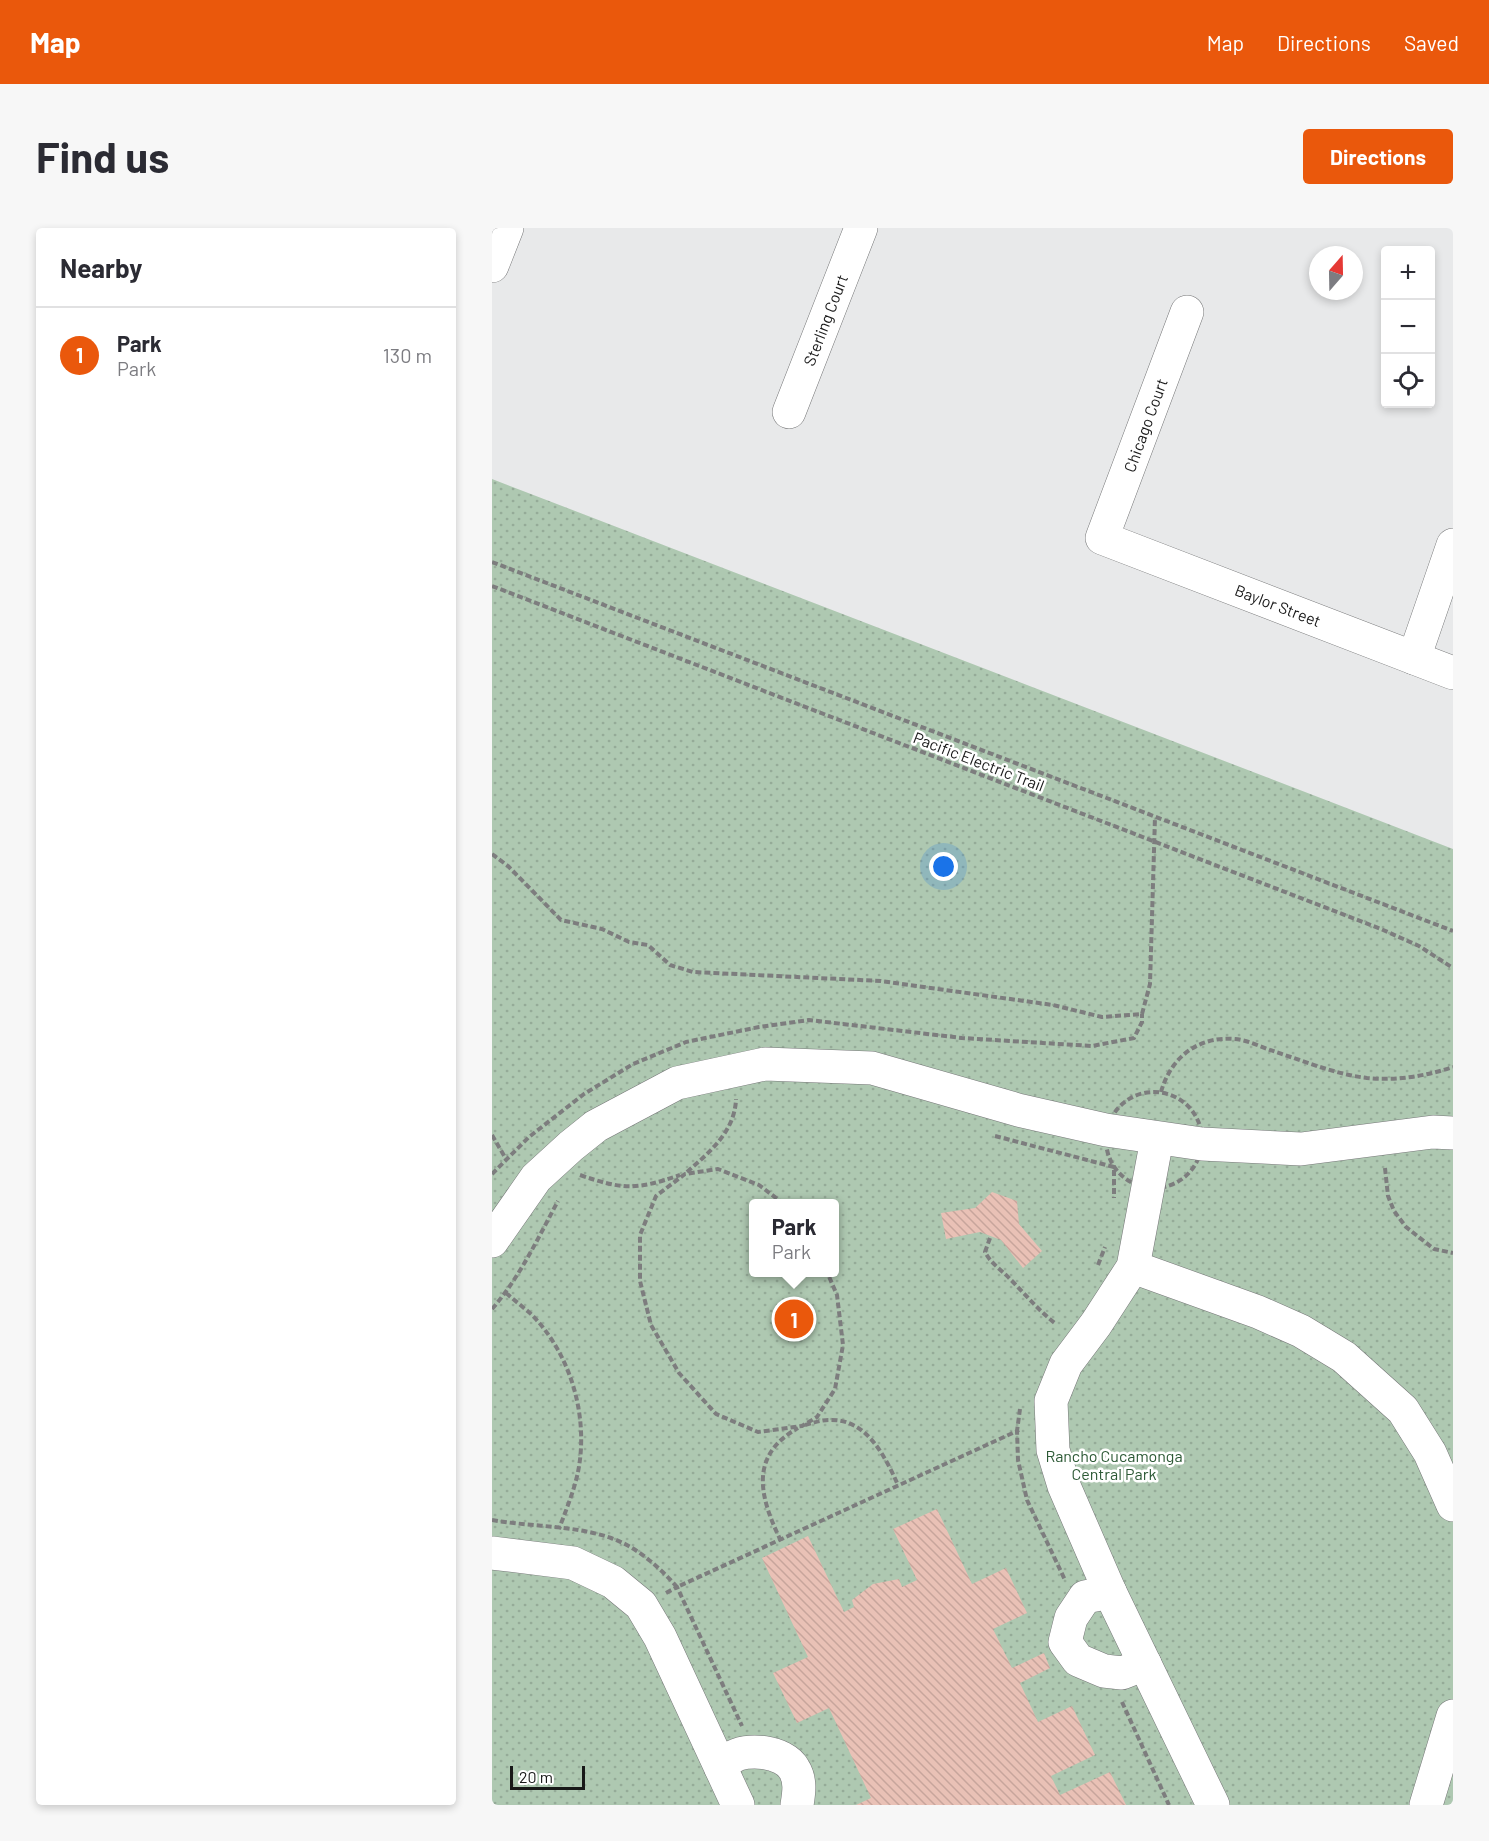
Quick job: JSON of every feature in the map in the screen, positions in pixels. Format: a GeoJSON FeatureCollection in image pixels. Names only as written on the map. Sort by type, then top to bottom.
{"type":"FeatureCollection","features":[{"type":"Feature","properties":{"kind":"street"},"geometry":{"type":"LineString","coordinates":[[492,266],[507,228]]}},
{"type":"Feature","properties":{"kind":"street","name":"Sterling Court"},"geometry":{"type":"LineString","coordinates":[[789,412],[861,228]]}},
{"type":"Feature","properties":{"kind":"street","name":"Chicago Court"},"geometry":{"type":"LineString","coordinates":[[1102,538],[1187,312]]}},
{"type":"Feature","properties":{"kind":"street","name":"Baylor Street"},"geometry":{"type":"LineString","coordinates":[[1102,538],[1453,673]]}},
{"type":"Feature","properties":{"kind":"street"},"geometry":{"type":"LineString","coordinates":[[1414,658],[1453,545]]}},
{"type":"Feature","properties":{"kind":"street"},"geometry":{"type":"LineString","coordinates":[[492,1241],[537,1178],[596,1126],[677,1083],[765,1064],[872,1068],[1018,1110],[1106,1131],[1202,1144],[1301,1149],[1434,1132],[1453,1133]]}},
{"type":"Feature","properties":{"kind":"street"},"geometry":{"type":"LineString","coordinates":[[1157,1139],[1133,1267],[1096,1324],[1066,1364],[1050,1401],[1053,1450],[1064,1486],[1110,1592],[1213,1805]]}},
{"type":"Feature","properties":{"kind":"street"},"geometry":{"type":"LineString","coordinates":[[1133,1267],[1258,1312],[1301,1331],[1344,1356],[1403,1410],[1430,1453],[1453,1505]]}},
{"type":"Feature","properties":{"kind":"street"},"geometry":{"type":"LineString","coordinates":[[492,1552],[573,1563],[613,1582],[641,1605],[660,1637],[738,1805]]}},
{"type":"Feature","properties":{"kind":"street"},"geometry":{"type":"LineString","coordinates":[[1110,1592],[1085,1597],[1071,1618],[1065,1642],[1078,1660],[1104,1671],[1122,1673],[1145,1664]]}},
{"type":"Feature","properties":{"kind":"street"},"geometry":{"type":"LineString","coordinates":[[1426,1805],[1453,1716]]}},
{"type":"Feature","properties":{"kind":"street"},"geometry":{"type":"LineString","coordinates":[[722,1768],[732,1756],[759,1751],[778,1755],[794,1768],[800,1789],[797,1805]]}},
{"type":"Feature","properties":{"kind":"path","name":"Pacific Electric Trail"},"geometry":{"type":"LineString","coordinates":[[492,562],[1453,931]]}},
{"type":"Feature","properties":{"kind":"path","name":"Pacific Electric Trail"},"geometry":{"type":"LineString","coordinates":[[492,586],[1381,929],[1419,946],[1453,968]]}},
{"type":"Feature","properties":{"kind":"path"},"geometry":{"type":"LineString","coordinates":[[492,854],[508,866],[561,920],[602,929],[629,942],[648,945],[670,965],[693,972],[881,981],[1053,1005],[1102,1017],[1142,1014],[1150,984],[1155,817]]}},
{"type":"Feature","properties":{"kind":"path"},"geometry":{"type":"LineString","coordinates":[[1161,1092],[1172,1066],[1184,1052],[1201,1042],[1220,1039],[1238,1039],[1327,1068],[1367,1078],[1401,1079],[1432,1074],[1453,1067]]}},
{"type":"Feature","properties":{"kind":"path"},"geometry":{"type":"LineString","coordinates":[[737,1092],[732,1120],[724,1136],[685,1174],[656,1196],[640,1235],[640,1281],[651,1324],[679,1373],[716,1414],[758,1432],[830,1420],[847,1423],[864,1432],[880,1449],[898,1485]]}},
{"type":"Feature","properties":{"kind":"path"},"geometry":{"type":"LineString","coordinates":[[1111,1117],[1120,1105],[1132,1097],[1146,1092],[1161,1092],[1175,1096],[1186,1105],[1195,1116],[1200,1130]]}},
{"type":"Feature","properties":{"kind":"path"},"geometry":{"type":"LineString","coordinates":[[492,1135],[506,1159]]}},
{"type":"Feature","properties":{"kind":"path"},"geometry":{"type":"LineString","coordinates":[[990,1135],[1114,1167],[1131,1182]]}},
{"type":"Feature","properties":{"kind":"path"},"geometry":{"type":"LineString","coordinates":[[1107,1147],[1114,1167],[1113,1206]]}},
{"type":"Feature","properties":{"kind":"path"},"geometry":{"type":"LineString","coordinates":[[1385,1168],[1388,1196],[1394,1211],[1406,1227],[1434,1249],[1453,1253]]}},
{"type":"Feature","properties":{"kind":"path"},"geometry":{"type":"LineString","coordinates":[[575,1173],[608,1184],[637,1187],[685,1174],[718,1169],[759,1185],[778,1199]]}},
{"type":"Feature","properties":{"kind":"path"},"geometry":{"type":"LineString","coordinates":[[492,1309],[506,1293],[560,1197]]}},
{"type":"Feature","properties":{"kind":"path"},"geometry":{"type":"LineString","coordinates":[[1097,1267],[1108,1237]]}},
{"type":"Feature","properties":{"kind":"path"},"geometry":{"type":"LineString","coordinates":[[990,1238],[985,1252],[990,1261],[1056,1324]]}},
{"type":"Feature","properties":{"kind":"path"},"geometry":{"type":"LineString","coordinates":[[781,1541],[763,1499],[766,1460],[786,1435],[817,1417],[836,1389],[843,1345],[837,1295],[829,1277]]}},
{"type":"Feature","properties":{"kind":"path"},"geometry":{"type":"LineString","coordinates":[[506,1293],[532,1315],[550,1338],[565,1365],[576,1395],[581,1427],[578,1473],[559,1529]]}},
{"type":"Feature","properties":{"kind":"path"},"geometry":{"type":"LineString","coordinates":[[1052,1331],[1062,1318]]}},
{"type":"Feature","properties":{"kind":"path"},"geometry":{"type":"LineString","coordinates":[[641,1605],[1017,1431],[1021,1407]]}},
{"type":"Feature","properties":{"kind":"path"},"geometry":{"type":"LineString","coordinates":[[678,1587],[744,1729]]}},
{"type":"Feature","properties":{"kind":"green space","name":"Rancho Cucamonga Central Park"},"geometry":{"type":"Polygon","coordinates":[[[492,479],[1453,849],[1453,1805],[492,1805],[492,479]]]}},
{"type":"Feature","properties":{"kind":"building"},"geometry":{"type":"Polygon","coordinates":[[[992,1192],[1017,1201],[1019,1224],[1042,1251],[1023,1268],[1001,1240],[980,1232],[946,1239],[941,1213],[975,1208],[992,1192]]]}},
{"type":"Feature","properties":{"kind":"building"},"geometry":{"type":"Polygon","coordinates":[[[937,1509],[972,1584],[1006,1568],[1027,1613],[993,1629],[1012,1668],[1044,1653],[1050,1668],[1020,1683],[1038,1722],[1072,1706],[1095,1755],[1051,1776],[1060,1795],[1110,1772],[1126,1805],[856,1805],[871,1798],[829,1708],[797,1723],[773,1673],[808,1657],[762,1558],[808,1536],[844,1612],[854,1607],[852,1600],[873,1584],[899,1579],[902,1587],[917,1580],[893,1529],[937,1509]]]}},
{"type":"Feature","properties":{"kind":"place","name":"Park"},"geometry":{"type":"Point","coordinates":[794,1319]}}]}
